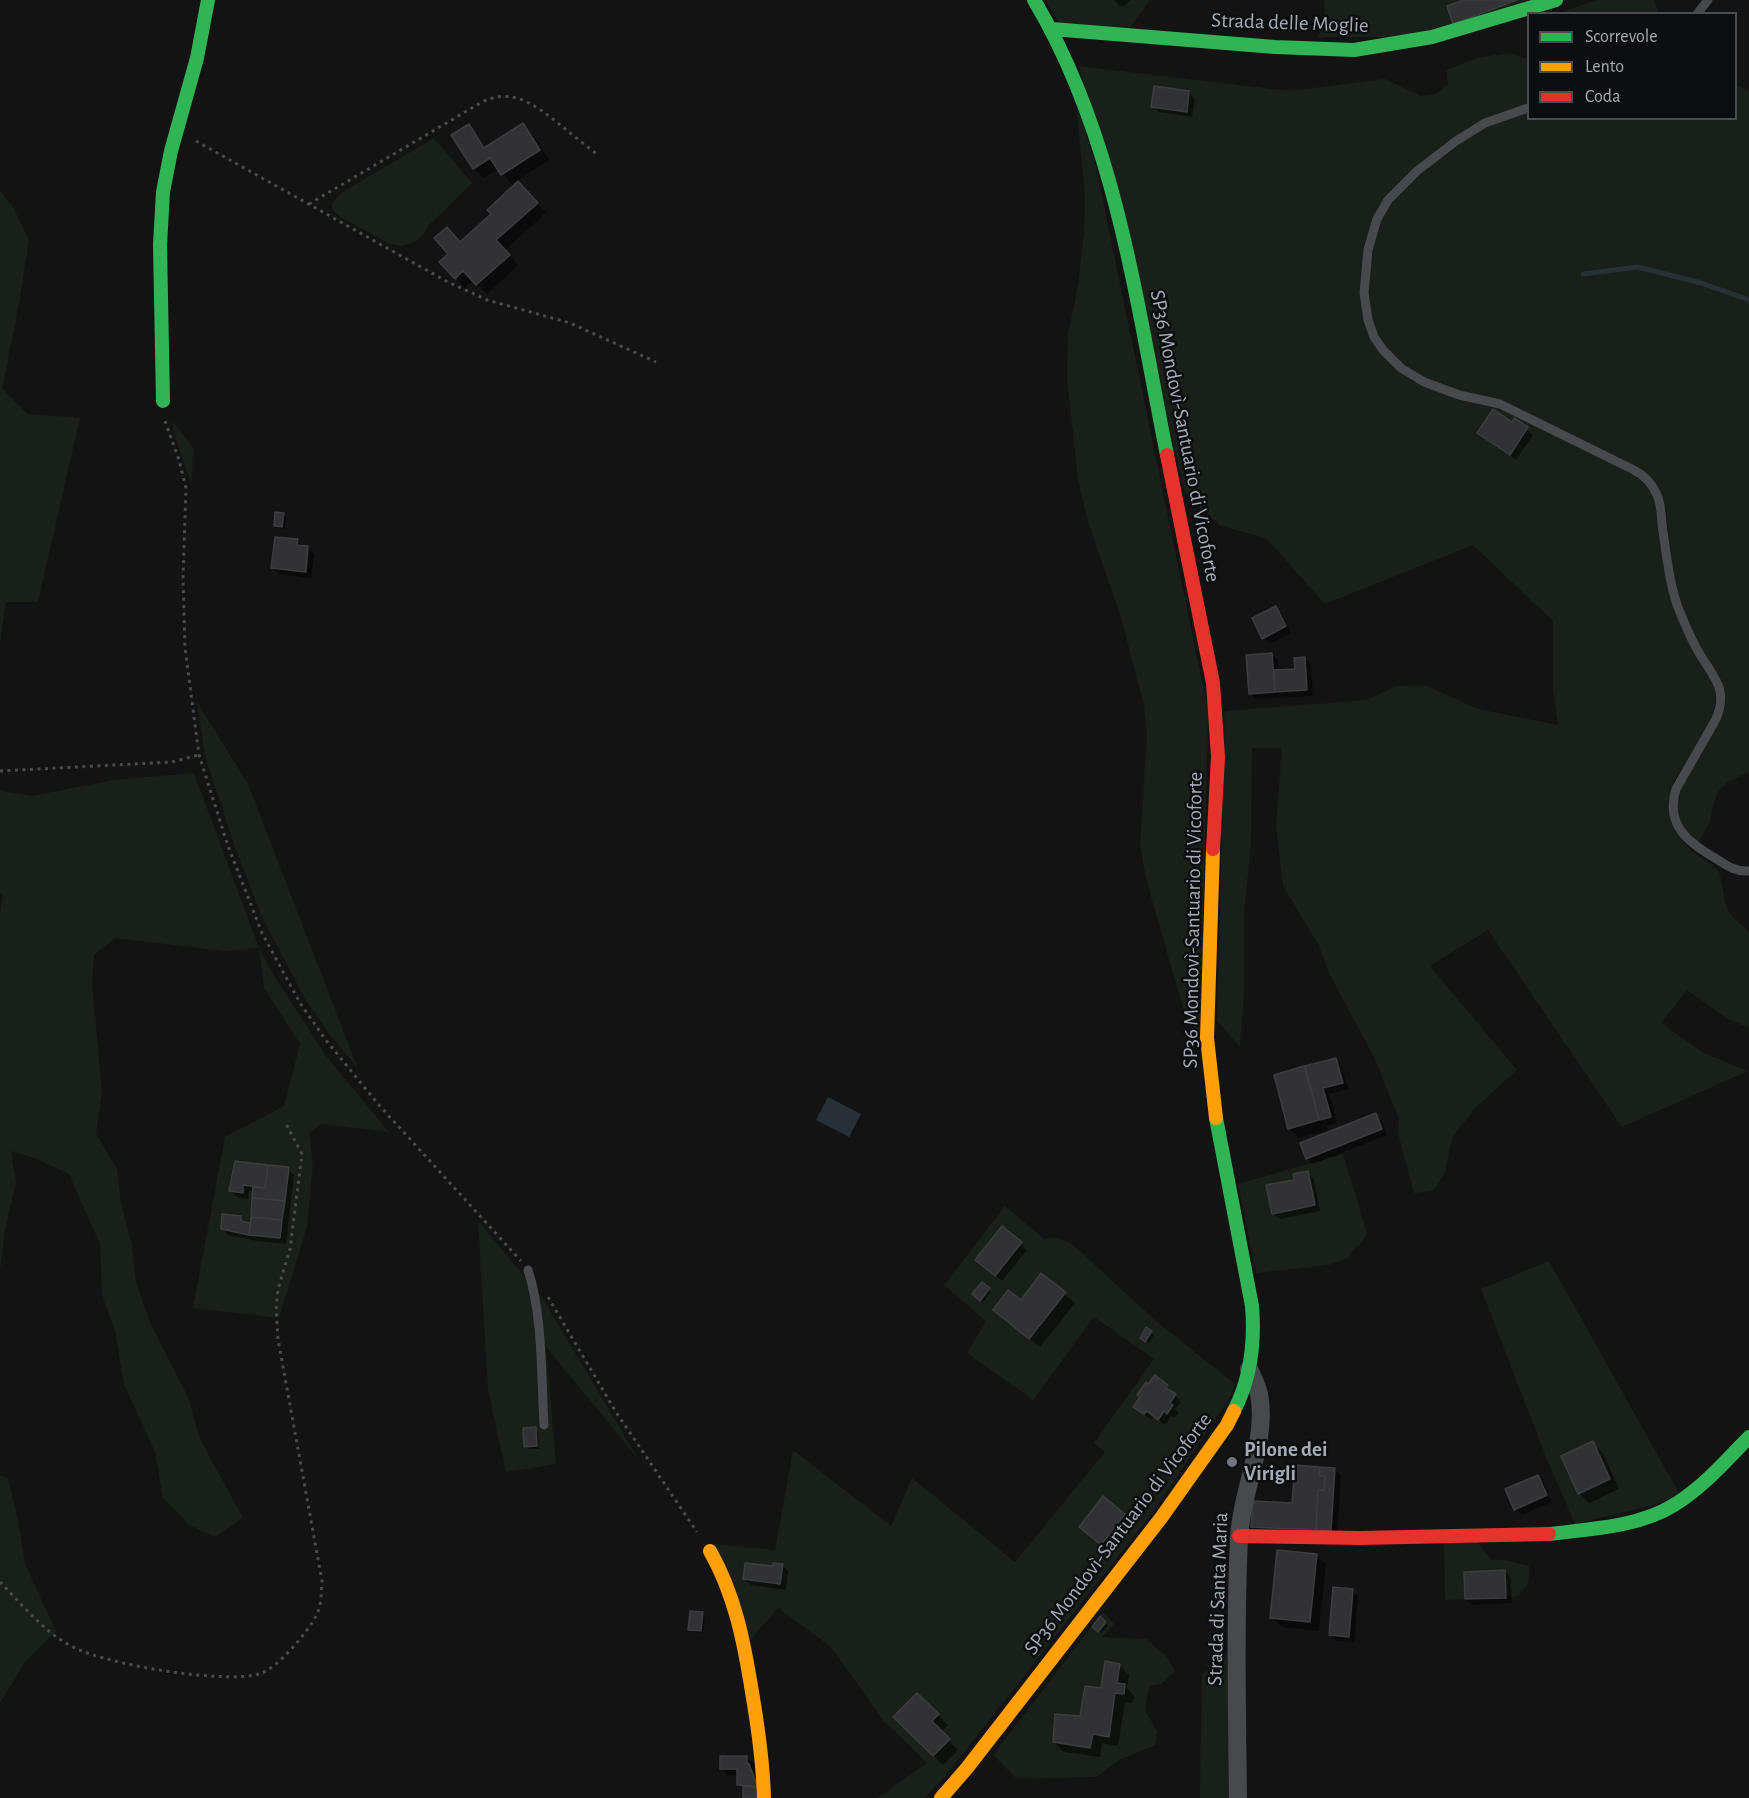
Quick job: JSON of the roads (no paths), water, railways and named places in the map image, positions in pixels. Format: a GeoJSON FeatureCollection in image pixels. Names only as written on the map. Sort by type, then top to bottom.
{"type":"FeatureCollection","features":[{"type":"Feature","properties":{"kind":"main road"},"geometry":{"type":"LineString","coordinates":[[164,401],[160,221],[166,169],[197,58],[208,0]]}},
{"type":"Feature","properties":{"kind":"main road","name":"SP36 Mondovì-Santuario di Vicoforte"},"geometry":{"type":"LineString","coordinates":[[941,1798],[973,1761],[1167,1509],[1232,1417],[1244,1392],[1254,1332],[1252,1306],[1215,1114],[1208,1038],[1218,757],[1213,683],[1112,191],[1067,59],[1034,0]]}},
{"type":"Feature","properties":{"kind":"main road","name":"Strada delle Moglie"},"geometry":{"type":"LineString","coordinates":[[1052,29],[1275,47],[1354,50],[1432,37],[1556,0]]}},
{"type":"Feature","properties":{"kind":"main road"},"geometry":{"type":"LineString","coordinates":[[1239,1536],[1360,1538],[1540,1535],[1589,1530],[1639,1520],[1673,1506],[1698,1489],[1749,1437]]}},
{"type":"Feature","properties":{"kind":"main road"},"geometry":{"type":"LineString","coordinates":[[710,1551],[732,1596],[742,1635],[763,1763],[764,1798]]}},
{"type":"Feature","properties":{"kind":"street","name":"Strada di Santa Maria"},"geometry":{"type":"LineString","coordinates":[[1238,1798],[1239,1536],[1259,1434],[1260,1416],[1259,1395],[1249,1369]]}},
{"type":"Feature","properties":{"kind":"lane"},"geometry":{"type":"LineString","coordinates":[[1699,12],[1708,0]]}},
{"type":"Feature","properties":{"kind":"lane"},"geometry":{"type":"LineString","coordinates":[[1527,108],[1485,123],[1456,141],[1417,171],[1388,200],[1377,219],[1368,250],[1364,293],[1368,320],[1374,337],[1383,350],[1401,368],[1424,382],[1459,396],[1504,406],[1632,469],[1645,477],[1653,487],[1660,503],[1669,573],[1676,601],[1690,636],[1714,674],[1720,691],[1716,719],[1676,789],[1673,797],[1673,814],[1683,834],[1697,848],[1732,868],[1749,871]]}},
{"type":"Feature","properties":{"kind":"lane"},"geometry":{"type":"LineString","coordinates":[[528,1270],[534,1287],[537,1314],[544,1425]]}},
{"type":"Feature","properties":{"kind":"waterway"},"geometry":{"type":"LineString","coordinates":[[1583,274],[1638,267],[1701,283],[1749,300]]}},
{"type":"Feature","properties":{"kind":"place","name":"Pilone dei Virigli"},"geometry":{"type":"Point","coordinates":[1232,1462]}}]}
